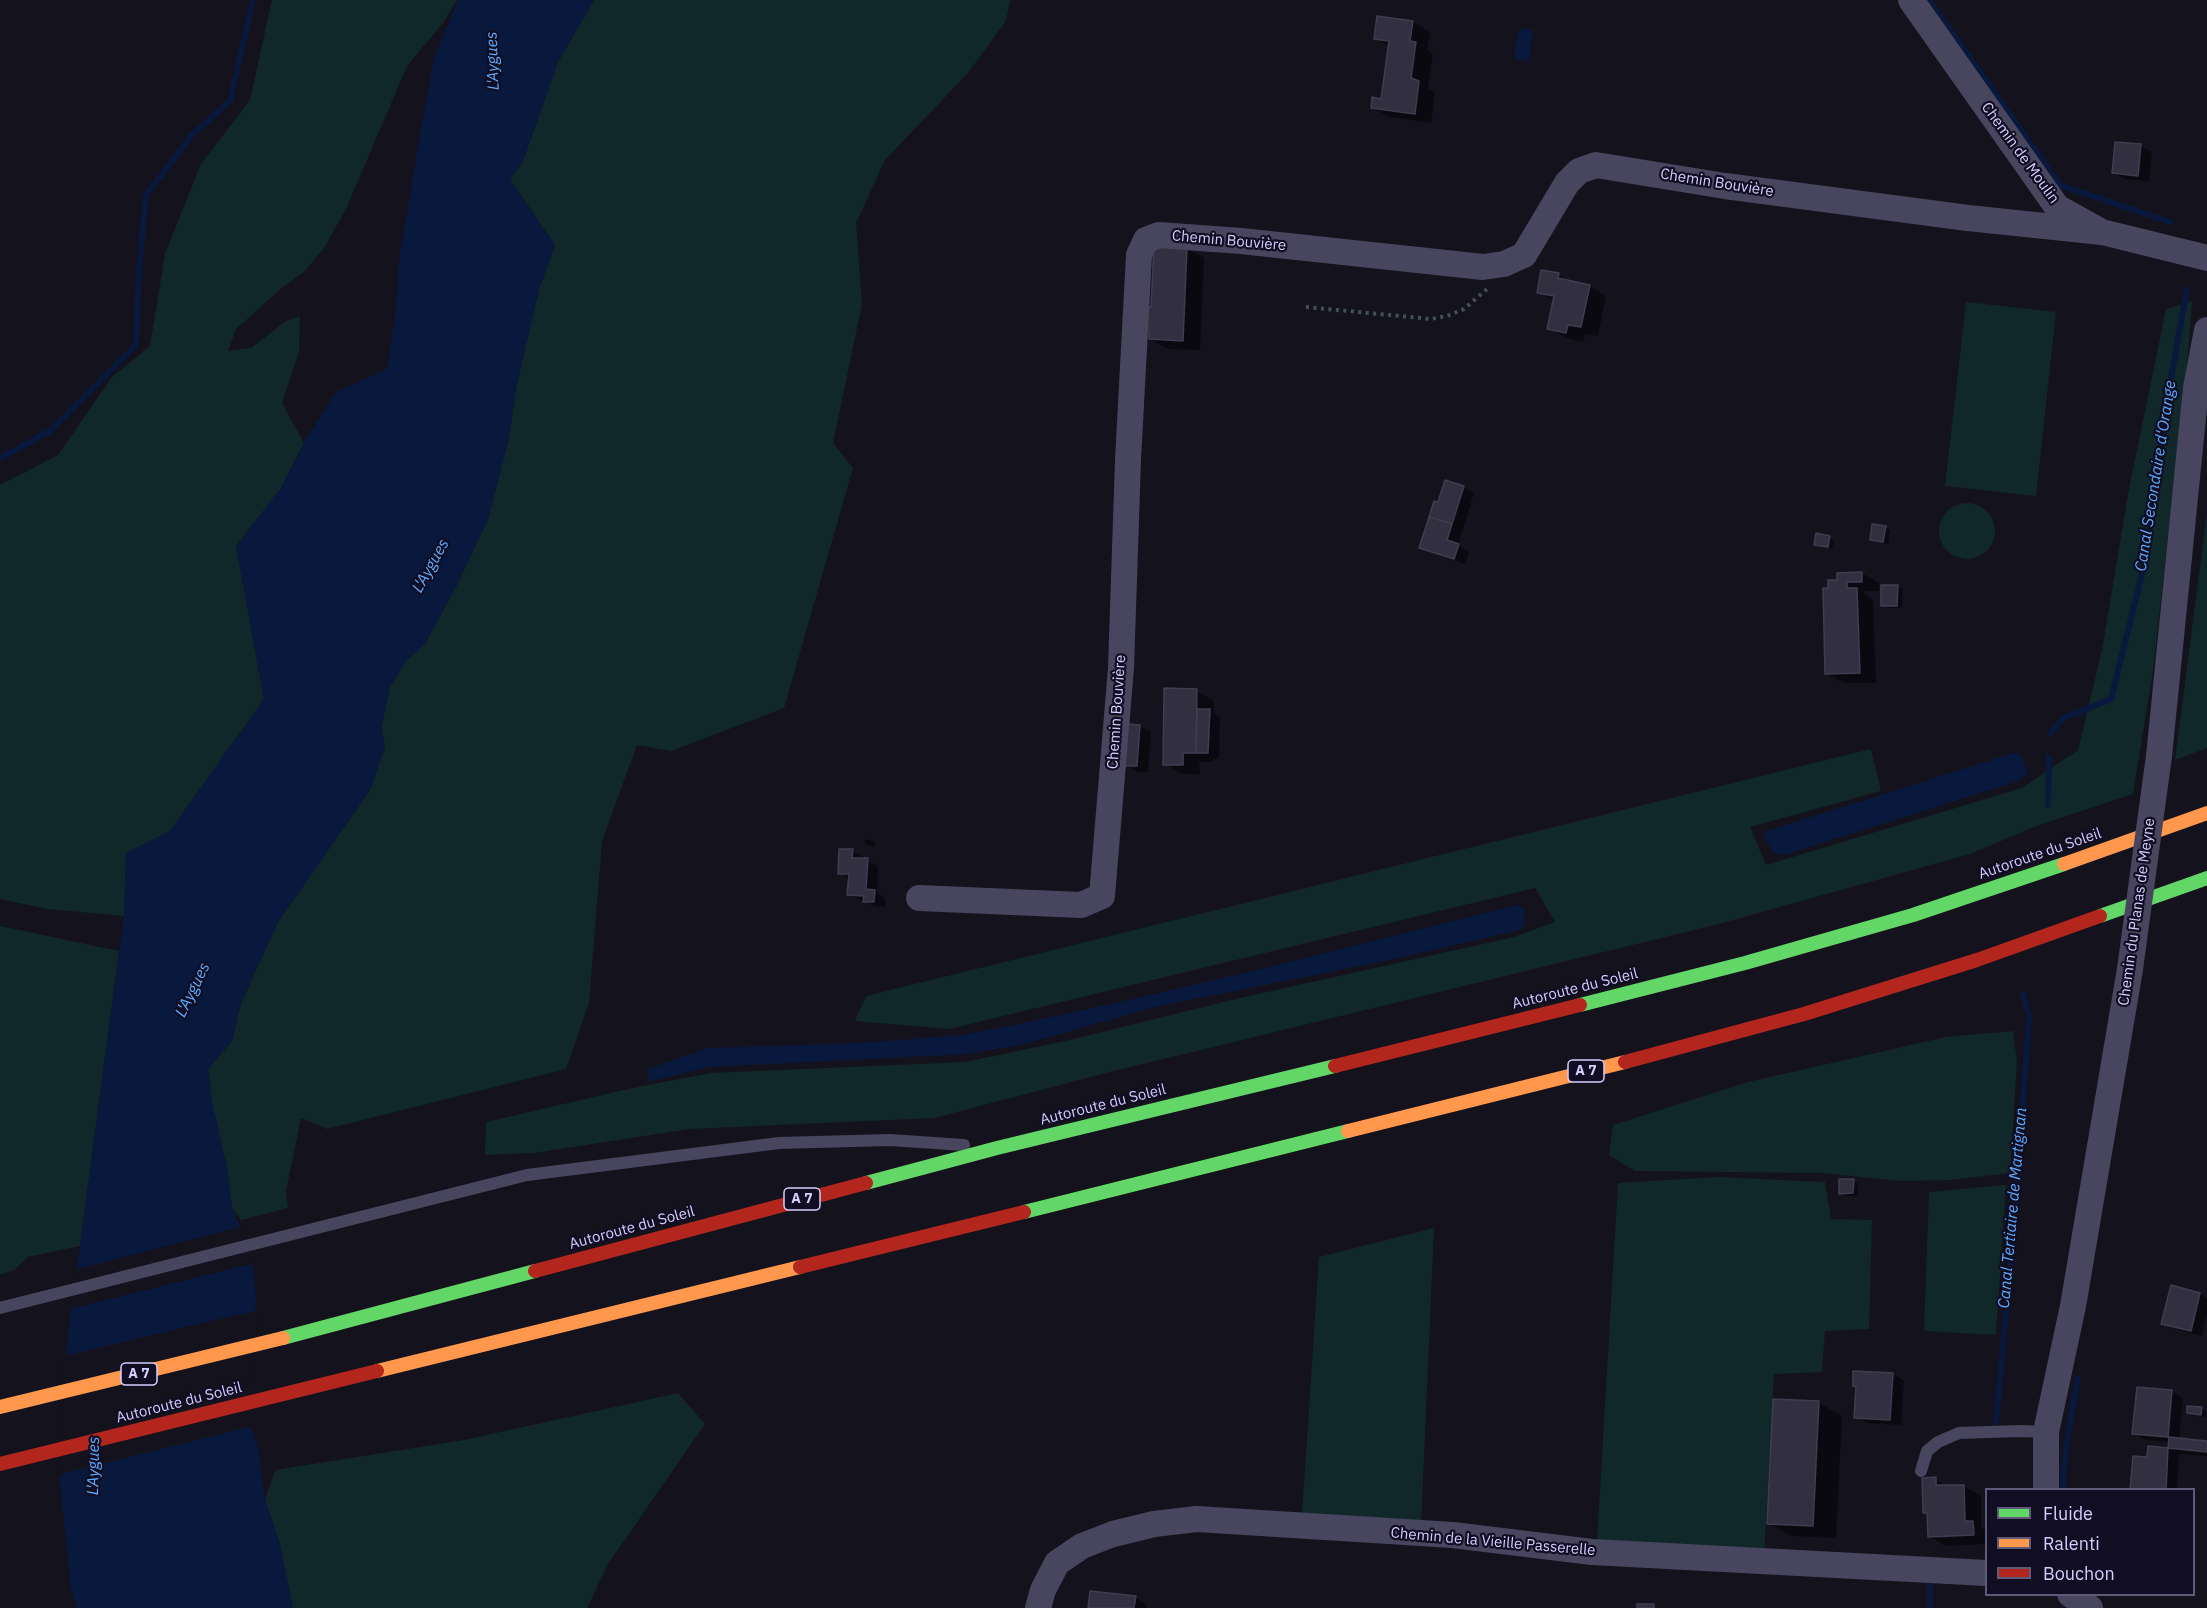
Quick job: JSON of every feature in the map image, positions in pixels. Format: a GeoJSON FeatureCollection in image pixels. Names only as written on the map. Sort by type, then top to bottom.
{"type":"FeatureCollection","features":[{"type":"Feature","properties":{"kind":"highway","name":"Autoroute du Soleil"},"geometry":{"type":"LineString","coordinates":[[0,1407],[279,1340],[997,1148],[1745,963],[1912,915],[2054,868],[2207,813]]}},
{"type":"Feature","properties":{"kind":"highway","name":"Autoroute du Soleil"},"geometry":{"type":"LineString","coordinates":[[0,1464],[1002,1218],[1624,1062],[1781,1020],[1977,960],[2207,878]]}},
{"type":"Feature","properties":{"kind":"street","name":"Chemin de Moulin"},"geometry":{"type":"LineString","coordinates":[[1911,0],[2057,207],[2102,232],[2207,258]]}},
{"type":"Feature","properties":{"kind":"street","name":"Chemin Bouvière"},"geometry":{"type":"LineString","coordinates":[[919,898],[1081,905],[1102,896],[1121,668],[1128,460],[1139,255],[1146,240],[1160,235],[1241,241],[1483,267],[1504,264],[1524,255],[1567,183],[1580,171],[1596,165],[1725,186],[1945,215],[2102,232]]}},
{"type":"Feature","properties":{"kind":"street","name":"Chemin du Planas de Meyne"},"geometry":{"type":"LineString","coordinates":[[2046,1488],[2046,1432],[2073,1306],[2130,969],[2158,756],[2207,330]]}},
{"type":"Feature","properties":{"kind":"street","name":"Chemin de la Vieille Passerelle"},"geometry":{"type":"LineString","coordinates":[[1038,1608],[1043,1590],[1057,1563],[1082,1546],[1113,1533],[1197,1518],[1453,1536],[1592,1552],[1985,1573]]}},
{"type":"Feature","properties":{"kind":"street"},"geometry":{"type":"LineString","coordinates":[[2073,1596],[2090,1608]]}},
{"type":"Feature","properties":{"kind":"lane"},"geometry":{"type":"LineString","coordinates":[[0,1308],[527,1175],[778,1143],[890,1140],[997,1148]]}},
{"type":"Feature","properties":{"kind":"lane"},"geometry":{"type":"LineString","coordinates":[[1921,1471],[1927,1451],[1938,1442],[1959,1433],[2046,1432]]}},
{"type":"Feature","properties":{"kind":"path"},"geometry":{"type":"LineString","coordinates":[[1306,307],[1431,319],[1447,316],[1464,309],[1483,293],[1499,275],[1504,264]]}},
{"type":"Feature","properties":{"kind":"green space"},"geometry":{"type":"Polygon","coordinates":[[[272,0],[457,0],[443,23],[407,66],[346,209],[324,248],[304,272],[283,287],[236,329],[228,351],[251,348],[286,321],[300,316],[299,352],[282,403],[304,443],[281,488],[236,546],[264,699],[170,831],[126,853],[124,916],[47,909],[0,899],[0,485],[58,455],[112,377],[150,346],[165,254],[201,164],[250,100],[272,0]]]}},
{"type":"Feature","properties":{"kind":"green space"},"geometry":{"type":"Polygon","coordinates":[[[594,0],[1010,0],[1006,21],[967,74],[885,160],[856,223],[862,304],[833,443],[853,468],[784,708],[671,751],[637,745],[602,841],[589,1003],[566,1069],[327,1129],[301,1118],[286,1191],[288,1208],[241,1220],[232,1208],[227,1168],[212,1102],[208,1069],[232,1041],[241,1003],[278,922],[370,790],[385,747],[381,728],[390,687],[405,662],[425,644],[458,583],[488,519],[509,438],[516,388],[539,289],[555,245],[510,179],[523,161],[558,62],[594,0]]]}},
{"type":"Feature","properties":{"kind":"green space"},"geometry":{"type":"Polygon","coordinates":[[[2192,301],[2153,671],[2133,794],[2039,825],[1970,854],[1719,924],[1106,1073],[934,1118],[690,1129],[534,1153],[485,1155],[486,1122],[637,1087],[711,1073],[965,1062],[1061,1042],[1240,998],[1514,937],[1555,922],[1535,888],[949,1029],[855,1021],[866,996],[1871,749],[1881,791],[1750,827],[1766,865],[2022,788],[2078,750],[2102,650],[2129,489],[2166,309],[2192,301]]]}},
{"type":"Feature","properties":{"kind":"green space"},"geometry":{"type":"Polygon","coordinates":[[[1966,302],[2056,312],[2036,496],[1945,486],[1966,302]]]}},
{"type":"Feature","properties":{"kind":"green space"},"geometry":{"type":"Polygon","coordinates":[[[1961,503],[1973,503],[1987,511],[1995,525],[1993,542],[1987,551],[1973,559],[1961,559],[1944,547],[1939,537],[1939,525],[1951,508],[1961,503]]]}},
{"type":"Feature","properties":{"kind":"green space"},"geometry":{"type":"Polygon","coordinates":[[[2207,513],[2207,748],[2175,760],[2207,513]]]}},
{"type":"Feature","properties":{"kind":"green space"},"geometry":{"type":"Polygon","coordinates":[[[0,926],[119,951],[80,1246],[28,1257],[14,1270],[0,1275],[0,926]]]}},
{"type":"Feature","properties":{"kind":"green space"},"geometry":{"type":"Polygon","coordinates":[[[2013,1031],[2017,1062],[2010,1173],[1950,1180],[1901,1181],[1822,1173],[1635,1171],[1609,1155],[1613,1125],[1748,1082],[1946,1037],[2013,1031]]]}},
{"type":"Feature","properties":{"kind":"green space"},"geometry":{"type":"Polygon","coordinates":[[[1716,1177],[1825,1182],[1831,1219],[1872,1220],[1869,1329],[1825,1331],[1822,1372],[1774,1374],[1764,1556],[1597,1542],[1618,1183],[1716,1177]]]}},
{"type":"Feature","properties":{"kind":"green space"},"geometry":{"type":"Polygon","coordinates":[[[2006,1185],[1996,1335],[1924,1331],[1929,1192],[2006,1185]]]}},
{"type":"Feature","properties":{"kind":"green space"},"geometry":{"type":"Polygon","coordinates":[[[1434,1228],[1421,1526],[1302,1515],[1319,1257],[1434,1228]]]}},
{"type":"Feature","properties":{"kind":"green space"},"geometry":{"type":"Polygon","coordinates":[[[678,1393],[705,1424],[608,1564],[587,1608],[293,1608],[279,1541],[265,1500],[275,1470],[464,1440],[678,1393]]]}},
{"type":"Feature","properties":{"kind":"water","name":"L'Aygues"},"geometry":{"type":"Polygon","coordinates":[[[458,0],[594,0],[558,62],[523,161],[510,179],[555,245],[539,289],[516,388],[509,438],[488,519],[458,583],[425,644],[405,662],[390,687],[381,728],[385,747],[370,790],[278,922],[241,1003],[232,1041],[208,1069],[212,1102],[227,1168],[232,1208],[246,1240],[254,1272],[256,1301],[249,1421],[259,1450],[265,1500],[279,1541],[293,1608],[77,1608],[71,1589],[60,1483],[67,1343],[124,916],[126,853],[170,831],[264,699],[236,546],[281,488],[304,443],[336,392],[387,369],[395,316],[399,261],[434,58],[458,0]]]}},
{"type":"Feature","properties":{"kind":"water"},"geometry":{"type":"Polygon","coordinates":[[[1522,27],[1533,31],[1529,61],[1514,59],[1518,31],[1522,31],[1522,27]]]}},
{"type":"Feature","properties":{"kind":"water"},"geometry":{"type":"Polygon","coordinates":[[[2014,753],[2021,755],[2028,773],[2018,781],[1784,855],[1774,853],[1763,835],[1767,831],[2014,753]]]}},
{"type":"Feature","properties":{"kind":"water"},"geometry":{"type":"Polygon","coordinates":[[[1517,905],[1524,909],[1525,921],[1521,930],[1371,964],[1159,1006],[1024,1044],[967,1054],[709,1067],[648,1082],[648,1069],[709,1048],[859,1043],[964,1035],[1257,970],[1517,905]]]}},
{"type":"Feature","properties":{"kind":"pier"},"geometry":{"type":"Polygon","coordinates":[[[243,1226],[255,1263],[69,1309],[74,1270],[243,1226]]]}},
{"type":"Feature","properties":{"kind":"pier"},"geometry":{"type":"Polygon","coordinates":[[[258,1310],[252,1383],[254,1426],[58,1475],[64,1356],[258,1310]]]}},
{"type":"Feature","properties":{"kind":"building"},"geometry":{"type":"Polygon","coordinates":[[[1377,16],[1413,21],[1410,41],[1416,42],[1411,78],[1419,81],[1415,114],[1371,108],[1372,97],[1381,99],[1389,41],[1374,39],[1377,16]]]}},
{"type":"Feature","properties":{"kind":"building"},"geometry":{"type":"Polygon","coordinates":[[[2115,142],[2141,144],[2138,176],[2112,173],[2115,142]]]}},
{"type":"Feature","properties":{"kind":"building"},"geometry":{"type":"Polygon","coordinates":[[[1154,245],[1187,247],[1183,341],[1149,339],[1149,331],[1143,331],[1144,306],[1151,307],[1154,245]]]}},
{"type":"Feature","properties":{"kind":"building"},"geometry":{"type":"Polygon","coordinates":[[[1541,270],[1559,273],[1558,278],[1590,285],[1581,327],[1568,325],[1566,333],[1547,329],[1554,296],[1537,293],[1541,270]]]}},
{"type":"Feature","properties":{"kind":"building"},"geometry":{"type":"Polygon","coordinates":[[[1445,480],[1464,486],[1452,524],[1429,517],[1434,501],[1438,502],[1445,480]]]}},
{"type":"Feature","properties":{"kind":"building"},"geometry":{"type":"Polygon","coordinates":[[[1429,517],[1452,524],[1447,540],[1459,544],[1454,559],[1419,548],[1429,517]]]}},
{"type":"Feature","properties":{"kind":"building"},"geometry":{"type":"Polygon","coordinates":[[[1872,524],[1886,526],[1883,542],[1870,540],[1872,524]]]}},
{"type":"Feature","properties":{"kind":"building"},"geometry":{"type":"Polygon","coordinates":[[[1816,533],[1830,536],[1828,547],[1814,545],[1816,533]]]}},
{"type":"Feature","properties":{"kind":"building"},"geometry":{"type":"Polygon","coordinates":[[[1862,572],[1862,582],[1847,582],[1847,588],[1857,588],[1860,673],[1825,674],[1823,588],[1828,588],[1828,580],[1837,580],[1837,573],[1862,572]]]}},
{"type":"Feature","properties":{"kind":"building"},"geometry":{"type":"Polygon","coordinates":[[[1881,585],[1898,585],[1897,606],[1881,606],[1881,585]]]}},
{"type":"Feature","properties":{"kind":"building"},"geometry":{"type":"Polygon","coordinates":[[[1164,688],[1197,689],[1196,753],[1183,753],[1183,765],[1163,765],[1164,688]]]}},
{"type":"Feature","properties":{"kind":"building"},"geometry":{"type":"Polygon","coordinates":[[[1197,709],[1210,709],[1208,753],[1196,753],[1197,709]]]}},
{"type":"Feature","properties":{"kind":"building"},"geometry":{"type":"Polygon","coordinates":[[[1127,724],[1140,725],[1137,766],[1125,766],[1127,724]]]}},
{"type":"Feature","properties":{"kind":"building"},"geometry":{"type":"Polygon","coordinates":[[[839,849],[853,849],[852,858],[868,858],[866,889],[875,890],[874,902],[863,902],[864,896],[847,895],[849,874],[838,874],[839,849]]]}},
{"type":"Feature","properties":{"kind":"building"},"geometry":{"type":"Polygon","coordinates":[[[1839,1179],[1854,1179],[1853,1193],[1839,1194],[1839,1179]]]}},
{"type":"Feature","properties":{"kind":"building"},"geometry":{"type":"Polygon","coordinates":[[[2171,1285],[2200,1293],[2191,1331],[2161,1324],[2171,1285]]]}},
{"type":"Feature","properties":{"kind":"building"},"geometry":{"type":"Polygon","coordinates":[[[1853,1371],[1893,1373],[1890,1420],[1854,1418],[1856,1387],[1853,1386],[1853,1371]]]}},
{"type":"Feature","properties":{"kind":"building"},"geometry":{"type":"Polygon","coordinates":[[[2137,1387],[2172,1390],[2168,1437],[2132,1434],[2137,1387]]]}},
{"type":"Feature","properties":{"kind":"building"},"geometry":{"type":"Polygon","coordinates":[[[1773,1399],[1819,1401],[1813,1526],[1767,1524],[1773,1399]]]}},
{"type":"Feature","properties":{"kind":"building"},"geometry":{"type":"Polygon","coordinates":[[[2187,1406],[2202,1407],[2201,1415],[2187,1413],[2187,1406]]]}},
{"type":"Feature","properties":{"kind":"building"},"geometry":{"type":"Polygon","coordinates":[[[2169,1437],[2207,1441],[2207,1452],[2168,1448],[2169,1437]]]}},
{"type":"Feature","properties":{"kind":"building"},"geometry":{"type":"Polygon","coordinates":[[[2148,1446],[2168,1448],[2166,1488],[2130,1488],[2133,1456],[2147,1457],[2148,1446]]]}},
{"type":"Feature","properties":{"kind":"building"},"geometry":{"type":"Polygon","coordinates":[[[1936,1477],[1936,1485],[1964,1485],[1965,1521],[1973,1521],[1974,1535],[1928,1537],[1927,1513],[1923,1513],[1922,1478],[1936,1477]]]}},
{"type":"Feature","properties":{"kind":"building"},"geometry":{"type":"Polygon","coordinates":[[[1090,1591],[1136,1596],[1134,1608],[1088,1608],[1090,1591]]]}},
{"type":"Feature","properties":{"kind":"building"},"geometry":{"type":"Polygon","coordinates":[[[1637,1604],[1654,1604],[1654,1608],[1637,1608],[1637,1604]]]}},
{"type":"Feature","properties":{"kind":"waterway"},"geometry":{"type":"LineString","coordinates":[[0,458],[50,431],[136,345],[139,268],[146,195],[192,135],[230,101],[253,0]]}},
{"type":"Feature","properties":{"kind":"waterway","name":"Canal Secondaire d'Orange"},"geometry":{"type":"LineString","coordinates":[[1929,0],[2060,185],[2170,222]]}},
{"type":"Feature","properties":{"kind":"waterway","name":"Canal Secondaire d'Orange"},"geometry":{"type":"LineString","coordinates":[[2050,733],[2064,718],[2111,699],[2146,558],[2164,417],[2187,289]]}},
{"type":"Feature","properties":{"kind":"waterway","name":"Canal Secondaire d'Orange"},"geometry":{"type":"LineString","coordinates":[[2048,805],[2049,757]]}},
{"type":"Feature","properties":{"kind":"waterway","name":"Canal Tertiaire de Martignan"},"geometry":{"type":"LineString","coordinates":[[1996,1422],[2015,1216],[2029,1016],[2023,994]]}},
{"type":"Feature","properties":{"kind":"waterway"},"geometry":{"type":"LineString","coordinates":[[2064,1488],[2067,1440],[2078,1378]]}},
{"type":"Feature","properties":{"kind":"waterway","name":"Canal Tertiaire de Martignan"},"geometry":{"type":"LineString","coordinates":[[1930,1586],[1930,1608]]}},
{"type":"Feature","properties":{"kind":"traffic: fast"},"geometry":{"type":"LineString","coordinates":[[1580,1005],[1745,963],[1913,915],[2064,864]]}},
{"type":"Feature","properties":{"kind":"traffic: fast"},"geometry":{"type":"LineString","coordinates":[[2100,916],[2207,878]]}},
{"type":"Feature","properties":{"kind":"traffic: fast"},"geometry":{"type":"LineString","coordinates":[[866,1183],[997,1148],[1335,1066]]}},
{"type":"Feature","properties":{"kind":"traffic: fast"},"geometry":{"type":"LineString","coordinates":[[1024,1212],[1348,1131]]}},
{"type":"Feature","properties":{"kind":"traffic: fast"},"geometry":{"type":"LineString","coordinates":[[283,1338],[535,1271]]}},
{"type":"Feature","properties":{"kind":"traffic: slow"},"geometry":{"type":"LineString","coordinates":[[2064,864],[2207,813]]}},
{"type":"Feature","properties":{"kind":"traffic: slow"},"geometry":{"type":"LineString","coordinates":[[1348,1131],[1625,1062]]}},
{"type":"Feature","properties":{"kind":"traffic: slow"},"geometry":{"type":"LineString","coordinates":[[377,1371],[800,1267]]}},
{"type":"Feature","properties":{"kind":"traffic: slow"},"geometry":{"type":"LineString","coordinates":[[0,1407],[283,1338]]}},
{"type":"Feature","properties":{"kind":"traffic: jam"},"geometry":{"type":"LineString","coordinates":[[1625,1062],[1804,1014],[1977,960],[2100,916]]}},
{"type":"Feature","properties":{"kind":"traffic: jam"},"geometry":{"type":"LineString","coordinates":[[1335,1066],[1580,1005]]}},
{"type":"Feature","properties":{"kind":"traffic: jam"},"geometry":{"type":"LineString","coordinates":[[535,1271],[866,1183]]}},
{"type":"Feature","properties":{"kind":"traffic: jam"},"geometry":{"type":"LineString","coordinates":[[800,1267],[1024,1212]]}},
{"type":"Feature","properties":{"kind":"traffic: jam"},"geometry":{"type":"LineString","coordinates":[[0,1464],[377,1371]]}}]}
